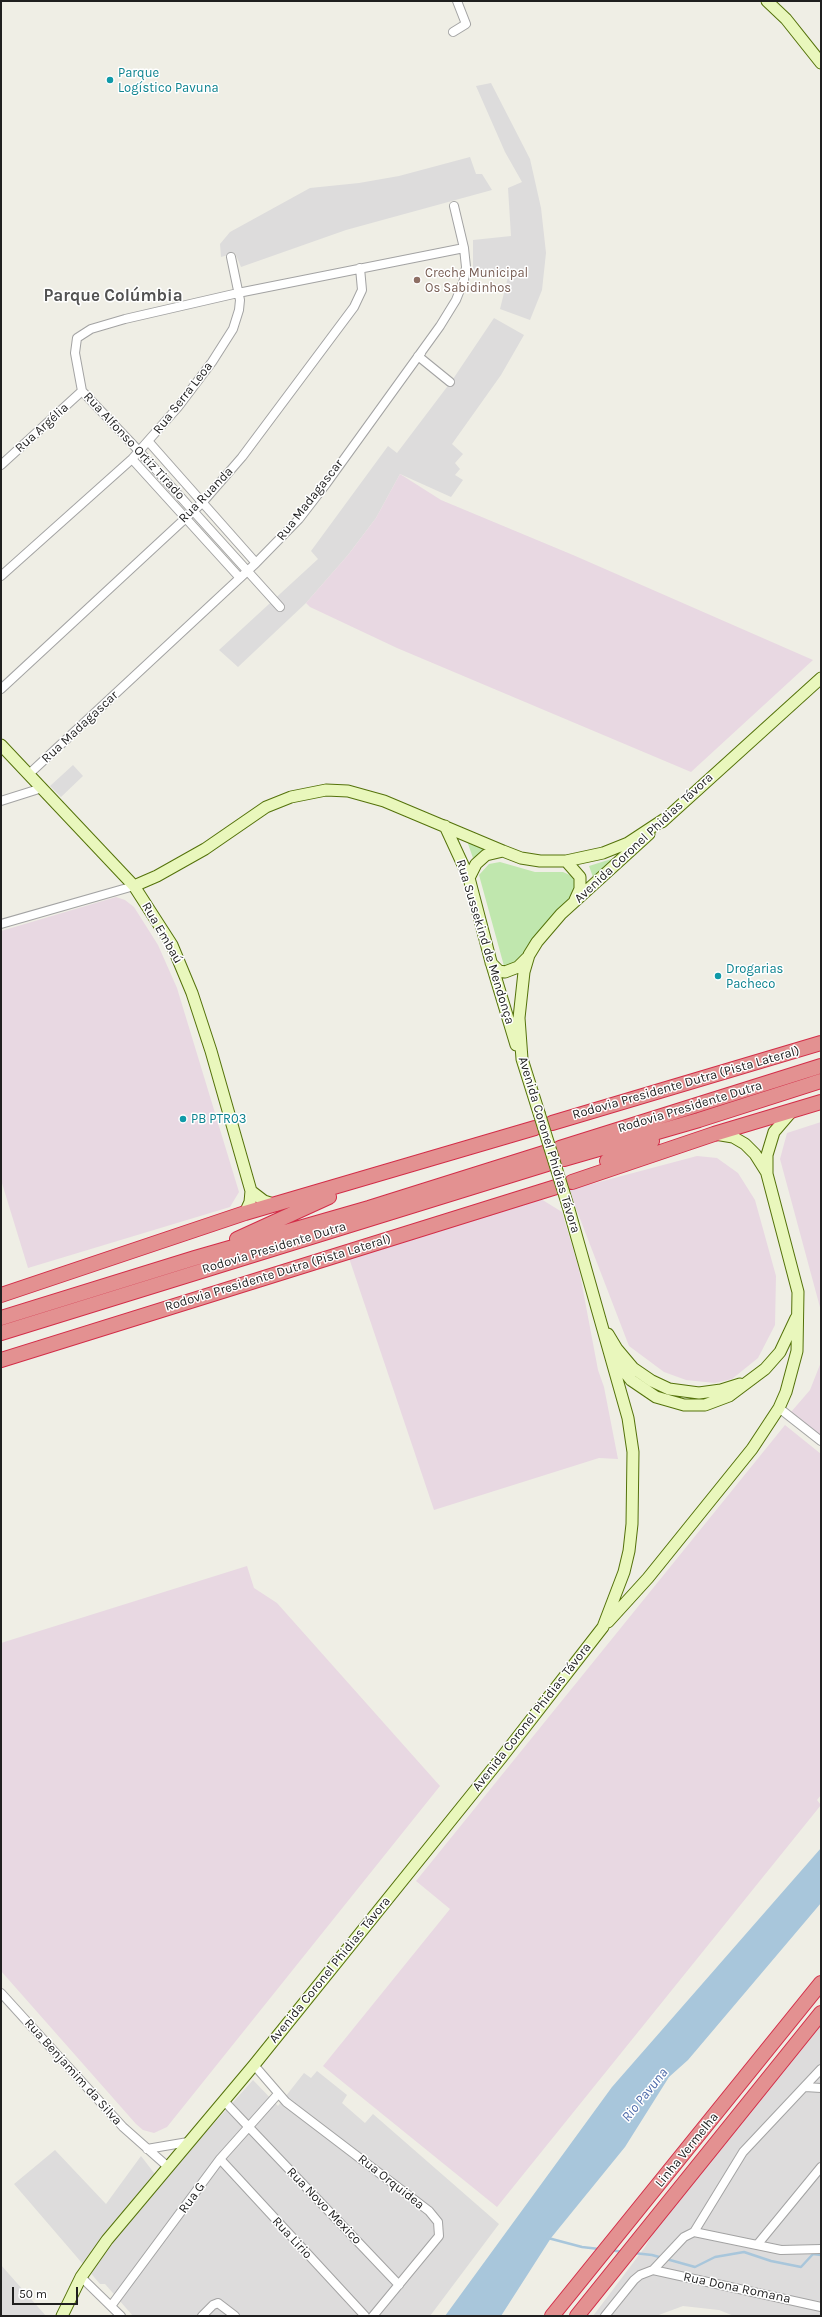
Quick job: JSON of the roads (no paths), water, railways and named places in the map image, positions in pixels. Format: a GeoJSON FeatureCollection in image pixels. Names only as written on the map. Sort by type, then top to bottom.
{"type":"FeatureCollection","features":[{"type":"Feature","properties":{"kind":"highway","name":"Rodovia Presidente Dutra (Pista Lateral)"},"geometry":{"type":"LineString","coordinates":[[552,1123],[821,1043]]}},
{"type":"Feature","properties":{"kind":"highway","name":"Rodovia Presidente Dutra"},"geometry":{"type":"LineString","coordinates":[[821,1066],[562,1153],[699,1120],[821,1081]]}},
{"type":"Feature","properties":{"kind":"highway"},"geometry":{"type":"LineString","coordinates":[[699,1120],[571,1180],[714,1134],[821,1102]]}},
{"type":"Feature","properties":{"kind":"highway"},"geometry":{"type":"LineString","coordinates":[[1,1295],[245,1213],[535,1128]]}},
{"type":"Feature","properties":{"kind":"highway","name":"Rodovia Presidente Dutra"},"geometry":{"type":"LineString","coordinates":[[1,1318],[195,1258],[546,1158],[1,1333]]}},
{"type":"Feature","properties":{"kind":"highway"},"geometry":{"type":"LineString","coordinates":[[195,1258],[371,1177]]}},
{"type":"Feature","properties":{"kind":"highway","name":"Rodovia Presidente Dutra (Pista Lateral)"},"geometry":{"type":"LineString","coordinates":[[2,1359],[555,1186]]}},
{"type":"Feature","properties":{"kind":"highway","name":"Linha Vermelha"},"geometry":{"type":"LineString","coordinates":[[552,2316],[821,1983]]}},
{"type":"Feature","properties":{"kind":"highway","name":"Linha Vermelha"},"geometry":{"type":"LineString","coordinates":[[577,2316],[821,2013]]}},
{"type":"Feature","properties":{"kind":"street"},"geometry":{"type":"LineString","coordinates":[[454,32],[466,24],[457,1]]}},
{"type":"Feature","properties":{"kind":"street"},"geometry":{"type":"LineString","coordinates":[[767,1],[786,19],[821,63]]}},
{"type":"Feature","properties":{"kind":"street","name":"Rua Madagascar"},"geometry":{"type":"LineString","coordinates":[[29,774],[256,563],[299,519],[450,311],[461,288],[466,267],[464,248],[454,206]]}},
{"type":"Feature","properties":{"kind":"street","name":"Rua Alfonso Ortiz Tirado"},"geometry":{"type":"LineString","coordinates":[[280,607],[246,572],[193,510],[139,451],[82,391],[75,345],[77,338],[83,332],[125,319],[238,293],[464,248]]}},
{"type":"Feature","properties":{"kind":"street","name":"Rua Serra Leoa"},"geometry":{"type":"LineString","coordinates":[[1,576],[108,477],[132,459],[178,407],[223,345],[233,329],[239,310],[238,293],[231,257]]}},
{"type":"Feature","properties":{"kind":"street","name":"Rua Ruanda"},"geometry":{"type":"LineString","coordinates":[[1,689],[185,517],[203,502],[242,458],[354,307],[362,290],[360,268]]}},
{"type":"Feature","properties":{"kind":"street"},"geometry":{"type":"LineString","coordinates":[[420,354],[450,382]]}},
{"type":"Feature","properties":{"kind":"street","name":"Rua Argélia"},"geometry":{"type":"LineString","coordinates":[[1,465],[82,391]]}},
{"type":"Feature","properties":{"kind":"street","name":"Rua Alfonso Ortiz Tirado"},"geometry":{"type":"LineString","coordinates":[[148,441],[256,563]]}},
{"type":"Feature","properties":{"kind":"street","name":"Rua Alfonso Ortiz Tirado"},"geometry":{"type":"LineString","coordinates":[[132,459],[240,578]]}},
{"type":"Feature","properties":{"kind":"street","name":"Avenida Coronel Phidias Távora"},"geometry":{"type":"LineString","coordinates":[[603,1627],[624,1572],[629,1551],[634,1464],[630,1429],[568,1206],[522,1059],[519,1002],[524,972],[529,955],[547,929],[574,902],[820,679]]}},
{"type":"Feature","properties":{"kind":"street","name":"Rua Embaú"},"geometry":{"type":"LineString","coordinates":[[1,745],[134,886],[162,928],[186,976],[212,1051],[251,1191],[250,1202],[245,1213]]}},
{"type":"Feature","properties":{"kind":"street"},"geometry":{"type":"LineString","coordinates":[[1,801],[42,788]]}},
{"type":"Feature","properties":{"kind":"street"},"geometry":{"type":"LineString","coordinates":[[1,924],[134,886],[157,876],[205,848],[266,807],[291,797],[311,792],[326,790],[348,791],[384,801],[521,858],[540,861],[566,861],[588,857],[628,843],[666,818]]}},
{"type":"Feature","properties":{"kind":"street","name":"Rua Sussekind de Mendonça"},"geometry":{"type":"LineString","coordinates":[[445,826],[469,878],[491,962],[522,1059]]}},
{"type":"Feature","properties":{"kind":"street"},"geometry":{"type":"LineString","coordinates":[[469,878],[476,864],[486,855],[503,851]]}},
{"type":"Feature","properties":{"kind":"street"},"geometry":{"type":"LineString","coordinates":[[566,861],[575,868],[580,877],[580,889],[574,902]]}},
{"type":"Feature","properties":{"kind":"street"},"geometry":{"type":"LineString","coordinates":[[491,962],[499,971],[512,971],[529,955]]}},
{"type":"Feature","properties":{"kind":"street","name":"Avenida Coronel Phidias Távora"},"geometry":{"type":"LineString","coordinates":[[767,1174],[767,1155],[771,1136],[778,1125],[794,1110]]}},
{"type":"Feature","properties":{"kind":"street","name":"Avenida Coronel Phidias Távora"},"geometry":{"type":"LineString","coordinates":[[62,2316],[81,2277],[107,2240],[167,2166],[254,2065],[511,1746],[603,1627],[648,1578],[700,1514],[752,1449],[779,1408],[795,1361],[799,1310],[795,1275],[767,1174],[755,1154],[745,1144],[733,1137],[714,1134]]}},
{"type":"Feature","properties":{"kind":"street"},"geometry":{"type":"LineString","coordinates":[[251,1191],[264,1201],[276,1205]]}},
{"type":"Feature","properties":{"kind":"street"},"geometry":{"type":"LineString","coordinates":[[608,1346],[616,1362],[632,1380],[656,1397],[675,1403],[694,1406],[716,1402],[729,1396],[754,1378],[780,1352],[799,1310]]}},
{"type":"Feature","properties":{"kind":"street"},"geometry":{"type":"LineString","coordinates":[[600,1317],[617,1349],[633,1368],[652,1381],[669,1389],[690,1393],[709,1392],[734,1387],[754,1378]]}},
{"type":"Feature","properties":{"kind":"street"},"geometry":{"type":"LineString","coordinates":[[779,1408],[821,1441]]}},
{"type":"Feature","properties":{"kind":"street","name":"Rua Benjamim da Silva"},"geometry":{"type":"LineString","coordinates":[[1,1993],[75,2077],[123,2127],[167,2166]]}},
{"type":"Feature","properties":{"kind":"street","name":"Rua Orquidea"},"geometry":{"type":"LineString","coordinates":[[254,2065],[278,2094],[429,2211],[438,2222],[440,2230],[439,2236],[373,2316]]}},
{"type":"Feature","properties":{"kind":"street"},"geometry":{"type":"LineString","coordinates":[[605,2316],[634,2280],[640,2275],[656,2267],[684,2237],[694,2232],[743,2152],[762,2129],[806,2087],[821,2069]]}},
{"type":"Feature","properties":{"kind":"street"},"geometry":{"type":"LineString","coordinates":[[806,2087],[821,2088]]}},
{"type":"Feature","properties":{"kind":"street","name":"Rua G"},"geometry":{"type":"LineString","coordinates":[[111,2306],[220,2159],[278,2094]]}},
{"type":"Feature","properties":{"kind":"street"},"geometry":{"type":"LineString","coordinates":[[224,2101],[248,2127]]}},
{"type":"Feature","properties":{"kind":"street","name":"Rua Novo Mexico"},"geometry":{"type":"LineString","coordinates":[[248,2127],[399,2285]]}},
{"type":"Feature","properties":{"kind":"street"},"geometry":{"type":"LineString","coordinates":[[147,2149],[188,2142]]}},
{"type":"Feature","properties":{"kind":"street","name":"Rua Lirio"},"geometry":{"type":"LineString","coordinates":[[220,2159],[365,2316]]}},
{"type":"Feature","properties":{"kind":"street"},"geometry":{"type":"LineString","coordinates":[[757,2245],[821,2167]]}},
{"type":"Feature","properties":{"kind":"street"},"geometry":{"type":"LineString","coordinates":[[694,2232],[781,2250],[821,2249]]}},
{"type":"Feature","properties":{"kind":"street","name":"Rua Dona Romana"},"geometry":{"type":"LineString","coordinates":[[656,2267],[821,2307]]}},
{"type":"Feature","properties":{"kind":"street"},"geometry":{"type":"LineString","coordinates":[[81,2277],[120,2316]]}},
{"type":"Feature","properties":{"kind":"street"},"geometry":{"type":"LineString","coordinates":[[202,2316],[213,2305],[218,2303],[235,2316]]}},
{"type":"Feature","properties":{"kind":"water","name":"Rio Pavuna"},"geometry":{"type":"Polygon","coordinates":[[[821,1848],[821,1903],[688,2060],[669,2077],[625,2147],[551,2238],[501,2316],[445,2316],[612,2087],[821,1848]]]}},
{"type":"Feature","properties":{"kind":"waterway"},"geometry":{"type":"LineString","coordinates":[[548,2238],[582,2247],[599,2249]]}},
{"type":"Feature","properties":{"kind":"waterway"},"geometry":{"type":"LineString","coordinates":[[610,2250],[623,2252]]}},
{"type":"Feature","properties":{"kind":"waterway"},"geometry":{"type":"LineString","coordinates":[[634,2253],[652,2255],[695,2267],[715,2257],[744,2252],[771,2261],[801,2267],[813,2254],[821,2255]]}},
{"type":"Feature","properties":{"kind":"place","name":"Parque Logístico Pavuna"},"geometry":{"type":"Point","coordinates":[110,80]}},
{"type":"Feature","properties":{"kind":"place","name":"Creche Municipal Os Sabidinhos"},"geometry":{"type":"Point","coordinates":[417,280]}},
{"type":"Feature","properties":{"kind":"place","name":"Drogarias Pacheco"},"geometry":{"type":"Point","coordinates":[718,976]}},
{"type":"Feature","properties":{"kind":"place","name":"PB PTR03"},"geometry":{"type":"Point","coordinates":[183,1119]}},
{"type":"Feature","properties":{"kind":"district","name":"Parque Colúmbia"},"geometry":{"type":"Point","coordinates":[113,296]}}]}
